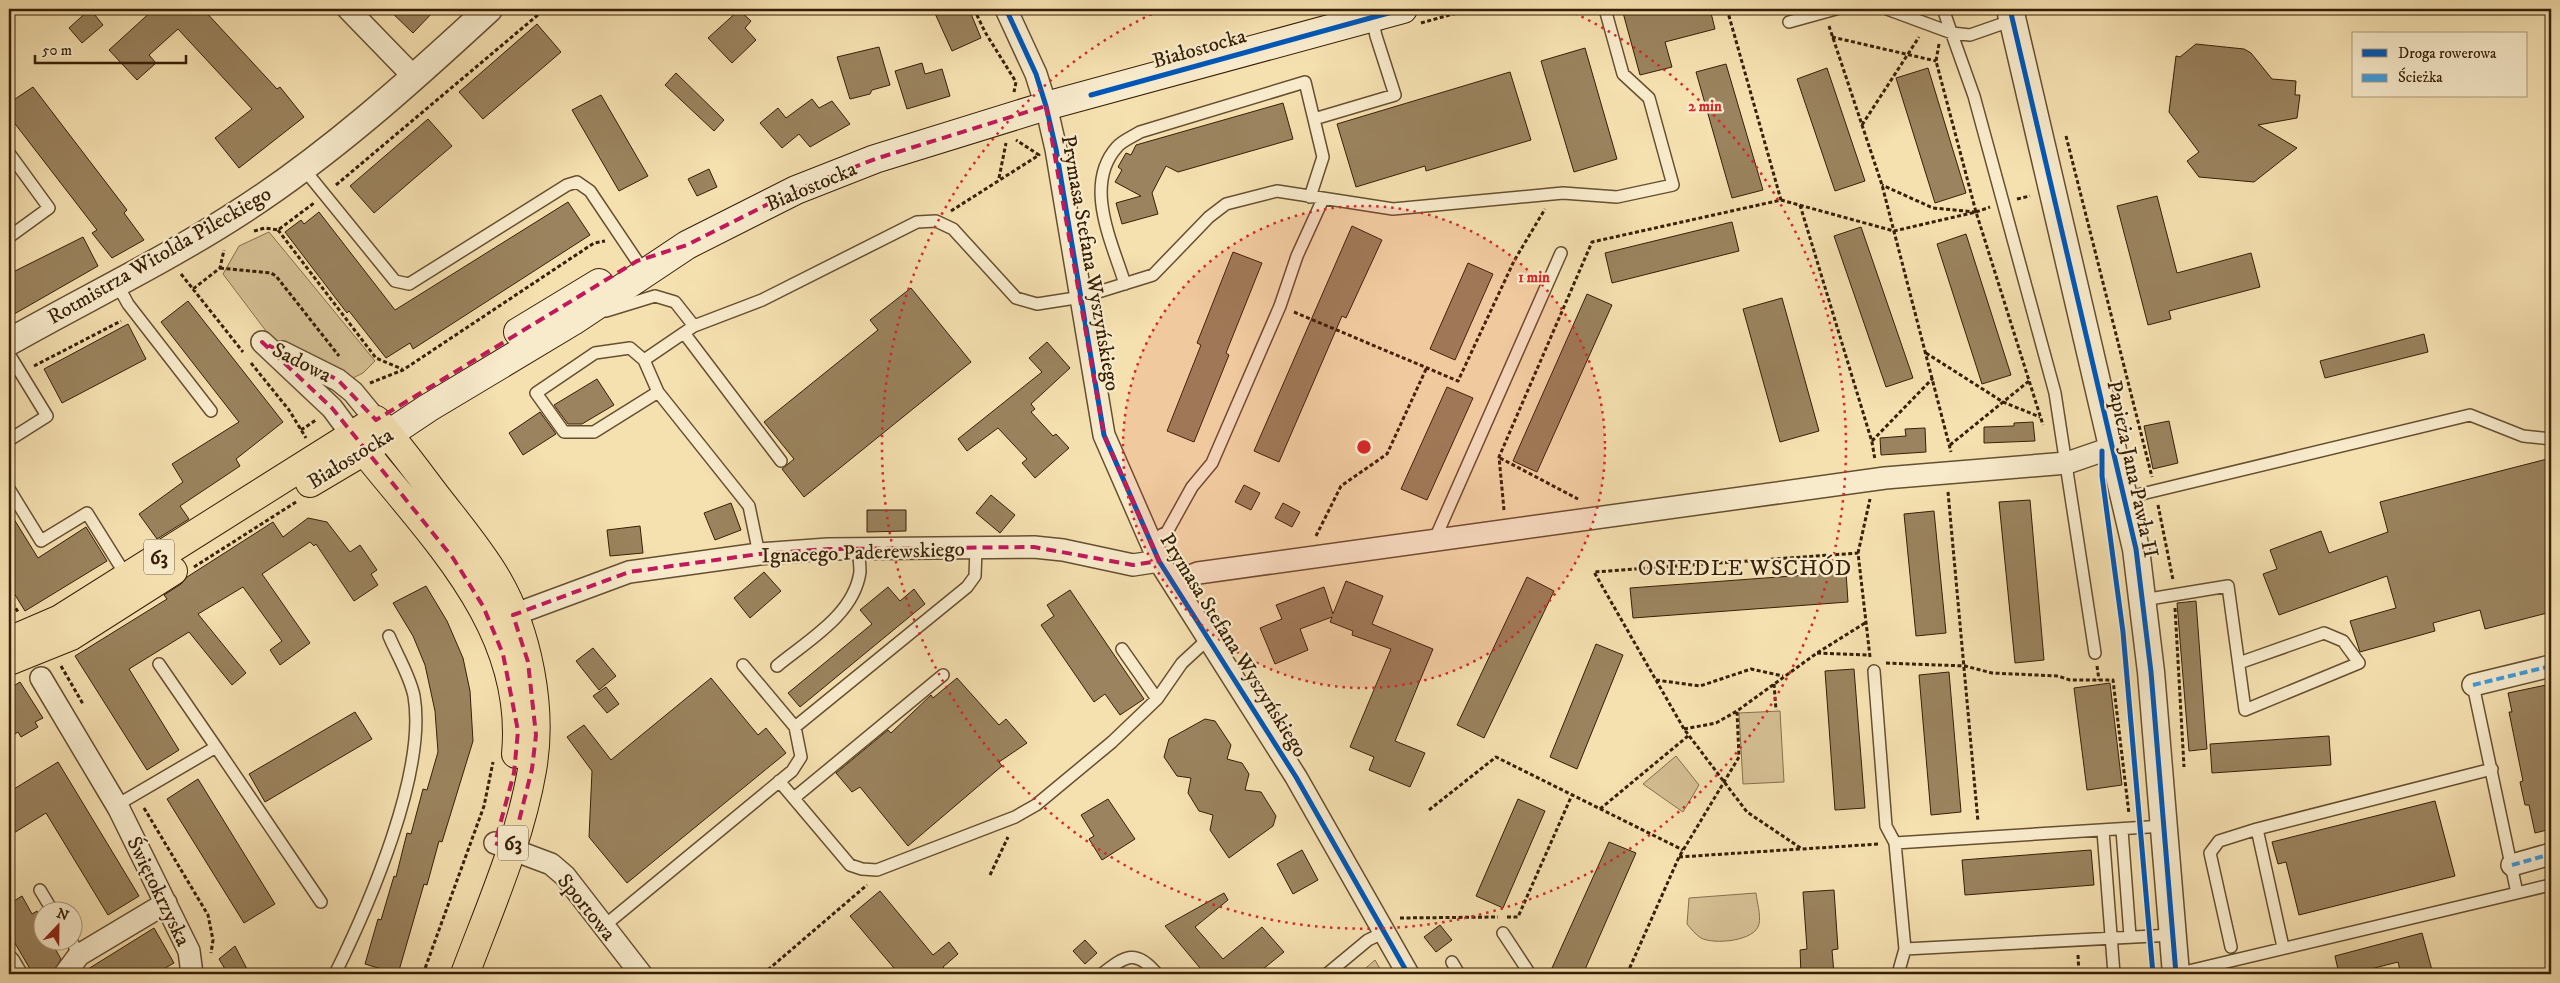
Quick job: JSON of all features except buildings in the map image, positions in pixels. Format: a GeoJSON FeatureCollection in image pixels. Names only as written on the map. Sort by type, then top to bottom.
{"type":"FeatureCollection","features":[{"type":"Feature","properties":{"kind":"main road","name":"Białostocka"},"geometry":{"type":"LineString","coordinates":[[383,427],[428,408],[574,321],[686,245],[796,190],[875,159],[1046,106],[1402,9]]}},
{"type":"Feature","properties":{"kind":"main road","name":"Białostocka"},"geometry":{"type":"LineString","coordinates":[[9,641],[60,619],[127,577],[358,443],[630,250],[686,245]]}},
{"type":"Feature","properties":{"kind":"main road","name":"63"},"geometry":{"type":"LineString","coordinates":[[383,427],[474,544],[498,580],[514,615],[528,662],[535,706],[536,735],[532,769],[503,846],[446,974]]}},
{"type":"Feature","properties":{"kind":"main road","name":"Białostocka"},"geometry":{"type":"LineString","coordinates":[[9,662],[71,636],[315,480],[358,443]]}},
{"type":"Feature","properties":{"kind":"main road","name":"63"},"geometry":{"type":"LineString","coordinates":[[358,443],[453,558],[483,606],[503,654],[513,696],[518,731],[503,846],[465,974]]}},
{"type":"Feature","properties":{"kind":"street"},"geometry":{"type":"LineString","coordinates":[[348,9],[414,77]]}},
{"type":"Feature","properties":{"kind":"street","name":"Rotmistrza Witolda Pileckiego"},"geometry":{"type":"LineString","coordinates":[[9,342],[122,293],[237,214],[302,168],[414,77],[489,9]]}},
{"type":"Feature","properties":{"kind":"street","name":"Prymasa Stefana Wyszyńskiego"},"geometry":{"type":"LineString","coordinates":[[1006,9],[1036,74],[1056,149],[1104,435],[1159,561],[1296,777],[1408,974]]}},
{"type":"Feature","properties":{"kind":"street","name":"Papieża Jana Pawła II"},"geometry":{"type":"LineString","coordinates":[[2011,14],[2136,549],[2143,600],[2176,974]]}},
{"type":"Feature","properties":{"kind":"street","name":"Sadowa"},"geometry":{"type":"LineString","coordinates":[[358,443],[332,408],[262,342],[338,380],[353,392],[383,427]]}},
{"type":"Feature","properties":{"kind":"street"},"geometry":{"type":"LineString","coordinates":[[1173,583],[1198,573],[1885,478],[1949,462],[2067,463],[2102,451],[2114,449]]}},
{"type":"Feature","properties":{"kind":"street","name":"Ignacego Paderewskiego"},"geometry":{"type":"LineString","coordinates":[[514,615],[629,572],[759,554],[858,548],[976,549],[1034,547],[1063,550],[1133,565],[1159,561]]}},
{"type":"Feature","properties":{"kind":"street"},"geometry":{"type":"LineString","coordinates":[[2473,685],[2551,666]]}},
{"type":"Feature","properties":{"kind":"street","name":"Świętokrzyska"},"geometry":{"type":"LineString","coordinates":[[41,678],[118,807],[189,951],[192,974]]}},
{"type":"Feature","properties":{"kind":"street","name":"Sportowa"},"geometry":{"type":"LineString","coordinates":[[503,846],[551,864],[565,876],[641,974]]}},
{"type":"Feature","properties":{"kind":"street"},"geometry":{"type":"LineString","coordinates":[[2512,865],[2551,854]]}},
{"type":"Feature","properties":{"kind":"street"},"geometry":{"type":"LineString","coordinates":[[82,945],[166,903]]}},
{"type":"Feature","properties":{"kind":"street"},"geometry":{"type":"LineString","coordinates":[[65,974],[74,950]]}},
{"type":"Feature","properties":{"kind":"street"},"geometry":{"type":"LineString","coordinates":[[9,962],[16,974]]}},
{"type":"Feature","properties":{"kind":"lane"},"geometry":{"type":"LineString","coordinates":[[644,360],[694,326],[762,300],[917,222],[936,221],[953,229],[1016,298],[1038,304],[1082,297],[1153,275],[1209,217],[1226,204],[1277,191],[1393,209],[1555,194],[1617,197],[1673,185],[1649,98],[1623,74],[1605,9]]}},
{"type":"Feature","properties":{"kind":"lane"},"geometry":{"type":"LineString","coordinates":[[1789,22],[1836,9]]}},
{"type":"Feature","properties":{"kind":"lane"},"geometry":{"type":"LineString","coordinates":[[1886,9],[1946,31],[1970,35],[2011,14]]}},
{"type":"Feature","properties":{"kind":"lane"},"geometry":{"type":"LineString","coordinates":[[1943,9],[1946,31],[1974,96],[2053,384],[2067,463],[2095,653]]}},
{"type":"Feature","properties":{"kind":"lane"},"geometry":{"type":"LineString","coordinates":[[1314,119],[1395,95],[1376,36],[1372,17]]}},
{"type":"Feature","properties":{"kind":"lane"},"geometry":{"type":"LineString","coordinates":[[1124,284],[1102,211],[1103,168],[1117,146],[1140,132],[1305,82],[1323,157],[1310,196]]}},
{"type":"Feature","properties":{"kind":"lane"},"geometry":{"type":"LineString","coordinates":[[9,153],[49,208],[9,237]]}},
{"type":"Feature","properties":{"kind":"lane"},"geometry":{"type":"LineString","coordinates":[[302,168],[395,282],[409,284],[566,185],[577,182],[590,191],[630,250]]}},
{"type":"Feature","properties":{"kind":"lane"},"geometry":{"type":"LineString","coordinates":[[1150,541],[1167,532],[1176,520],[1192,486],[1212,463],[1280,306],[1297,256],[1323,199]]}},
{"type":"Feature","properties":{"kind":"lane"},"geometry":{"type":"LineString","coordinates":[[1434,540],[1561,253]]}},
{"type":"Feature","properties":{"kind":"lane"},"geometry":{"type":"LineString","coordinates":[[122,293],[211,411]]}},
{"type":"Feature","properties":{"kind":"lane"},"geometry":{"type":"LineString","coordinates":[[574,321],[655,296],[675,302],[694,326]]}},
{"type":"Feature","properties":{"kind":"lane"},"geometry":{"type":"LineString","coordinates":[[684,333],[781,461]]}},
{"type":"Feature","properties":{"kind":"lane"},"geometry":{"type":"LineString","coordinates":[[658,392],[594,432],[564,432],[536,393],[596,353],[630,348],[644,360],[658,392],[749,506],[759,554]]}},
{"type":"Feature","properties":{"kind":"lane"},"geometry":{"type":"LineString","coordinates":[[9,354],[47,416],[9,440]]}},
{"type":"Feature","properties":{"kind":"lane"},"geometry":{"type":"LineString","coordinates":[[2125,498],[2470,415],[2523,436],[2551,439]]}},
{"type":"Feature","properties":{"kind":"lane"},"geometry":{"type":"LineString","coordinates":[[9,489],[41,541],[87,512],[127,577]]}},
{"type":"Feature","properties":{"kind":"lane"},"geometry":{"type":"LineString","coordinates":[[776,666],[844,610],[856,586],[860,570],[858,548]]}},
{"type":"Feature","properties":{"kind":"lane"},"geometry":{"type":"LineString","coordinates":[[796,728],[967,587],[975,576],[976,549]]}},
{"type":"Feature","properties":{"kind":"lane"},"geometry":{"type":"LineString","coordinates":[[2143,600],[2228,586],[2245,710],[2359,663],[2343,641],[2324,633],[2240,663]]}},
{"type":"Feature","properties":{"kind":"lane"},"geometry":{"type":"LineString","coordinates":[[335,974],[356,932],[391,837],[412,762],[416,727],[414,694],[389,636]]}},
{"type":"Feature","properties":{"kind":"lane"},"geometry":{"type":"LineString","coordinates":[[779,781],[850,865],[862,869],[877,870],[1015,817],[1044,799],[1112,742],[1157,699],[1182,663],[1208,639]]}},
{"type":"Feature","properties":{"kind":"lane"},"geometry":{"type":"LineString","coordinates":[[1122,649],[1157,699]]}},
{"type":"Feature","properties":{"kind":"lane"},"geometry":{"type":"LineString","coordinates":[[159,664],[321,902]]}},
{"type":"Feature","properties":{"kind":"lane"},"geometry":{"type":"LineString","coordinates":[[604,926],[792,771],[801,757],[796,728],[742,665]]}},
{"type":"Feature","properties":{"kind":"lane"},"geometry":{"type":"LineString","coordinates":[[1877,665],[1886,826],[1895,843],[1905,949],[1898,974]]}},
{"type":"Feature","properties":{"kind":"lane"},"geometry":{"type":"LineString","coordinates":[[794,798],[943,675]]}},
{"type":"Feature","properties":{"kind":"lane"},"geometry":{"type":"LineString","coordinates":[[2473,685],[2517,892]]}},
{"type":"Feature","properties":{"kind":"lane"},"geometry":{"type":"LineString","coordinates":[[118,807],[216,747]]}},
{"type":"Feature","properties":{"kind":"lane"},"geometry":{"type":"LineString","coordinates":[[2231,947],[2210,853],[2219,841],[2257,829],[2492,768]]}},
{"type":"Feature","properties":{"kind":"lane"},"geometry":{"type":"LineString","coordinates":[[1895,843],[2126,830],[2164,826]]}},
{"type":"Feature","properties":{"kind":"lane"},"geometry":{"type":"LineString","coordinates":[[2257,829],[2283,947]]}},
{"type":"Feature","properties":{"kind":"lane"},"geometry":{"type":"LineString","coordinates":[[2126,830],[2130,936]]}},
{"type":"Feature","properties":{"kind":"lane"},"geometry":{"type":"LineString","coordinates":[[2103,831],[2114,974]]}},
{"type":"Feature","properties":{"kind":"lane"},"geometry":{"type":"LineString","coordinates":[[2176,974],[2283,947],[2546,886]]}},
{"type":"Feature","properties":{"kind":"lane"},"geometry":{"type":"LineString","coordinates":[[40,890],[46,900]]}},
{"type":"Feature","properties":{"kind":"lane"},"geometry":{"type":"LineString","coordinates":[[1327,974],[1368,940],[1385,932]]}},
{"type":"Feature","properties":{"kind":"lane"},"geometry":{"type":"LineString","coordinates":[[1503,933],[1530,974]]}},
{"type":"Feature","properties":{"kind":"lane"},"geometry":{"type":"LineString","coordinates":[[1905,949],[2173,935]]}},
{"type":"Feature","properties":{"kind":"lane"},"geometry":{"type":"LineString","coordinates":[[1102,974],[1117,963],[1132,957],[1147,961],[1157,974]]}},
{"type":"Feature","properties":{"kind":"lane"},"geometry":{"type":"LineString","coordinates":[[1452,962],[1459,974]]}},
{"type":"Feature","properties":{"kind":"path"},"geometry":{"type":"LineString","coordinates":[[278,230],[324,195],[539,14],[540,9]]}},
{"type":"Feature","properties":{"kind":"path"},"geometry":{"type":"LineString","coordinates":[[974,9],[985,32],[1016,82],[1014,92],[1008,95]]}},
{"type":"Feature","properties":{"kind":"path"},"geometry":{"type":"LineString","coordinates":[[1727,9],[1781,200]]}},
{"type":"Feature","properties":{"kind":"path"},"geometry":{"type":"LineString","coordinates":[[1824,12],[1882,185],[1950,445],[1949,462],[1979,838]]}},
{"type":"Feature","properties":{"kind":"path"},"geometry":{"type":"LineString","coordinates":[[1862,125],[1906,54],[1928,24]]}},
{"type":"Feature","properties":{"kind":"path"},"geometry":{"type":"LineString","coordinates":[[1946,31],[1936,61],[1976,212],[2043,426]]}},
{"type":"Feature","properties":{"kind":"path"},"geometry":{"type":"LineString","coordinates":[[1832,37],[1936,61]]}},
{"type":"Feature","properties":{"kind":"path"},"geometry":{"type":"LineString","coordinates":[[999,178],[1008,134]]}},
{"type":"Feature","properties":{"kind":"path"},"geometry":{"type":"LineString","coordinates":[[936,221],[999,178],[1039,155],[1015,139]]}},
{"type":"Feature","properties":{"kind":"path"},"geometry":{"type":"LineString","coordinates":[[1882,185],[1933,208],[1976,212]]}},
{"type":"Feature","properties":{"kind":"path"},"geometry":{"type":"LineString","coordinates":[[1280,306],[1458,381],[1514,261],[1555,194]]}},
{"type":"Feature","properties":{"kind":"path"},"geometry":{"type":"LineString","coordinates":[[1504,512],[1500,458],[1592,242],[1781,200],[1894,232],[1976,212]]}},
{"type":"Feature","properties":{"kind":"path"},"geometry":{"type":"LineString","coordinates":[[1800,205],[1872,442],[1875,460]]}},
{"type":"Feature","properties":{"kind":"path"},"geometry":{"type":"LineString","coordinates":[[249,233],[265,228],[278,230],[376,358],[403,370]]}},
{"type":"Feature","properties":{"kind":"path"},"geometry":{"type":"LineString","coordinates":[[173,270],[180,273],[193,289],[220,268],[224,250],[231,243]]}},
{"type":"Feature","properties":{"kind":"path"},"geometry":{"type":"LineString","coordinates":[[361,386],[403,370],[594,243],[630,250]]}},
{"type":"Feature","properties":{"kind":"path"},"geometry":{"type":"LineString","coordinates":[[220,268],[270,272],[276,276],[343,362]]}},
{"type":"Feature","properties":{"kind":"path"},"geometry":{"type":"LineString","coordinates":[[21,373],[122,321],[122,293]]}},
{"type":"Feature","properties":{"kind":"path"},"geometry":{"type":"LineString","coordinates":[[1926,353],[2003,402],[2040,417]]}},
{"type":"Feature","properties":{"kind":"path"},"geometry":{"type":"LineString","coordinates":[[1315,538],[1341,486],[1386,454],[1426,367]]}},
{"type":"Feature","properties":{"kind":"path"},"geometry":{"type":"LineString","coordinates":[[1872,442],[1933,378]]}},
{"type":"Feature","properties":{"kind":"path"},"geometry":{"type":"LineString","coordinates":[[1950,445],[2029,381]]}},
{"type":"Feature","properties":{"kind":"path"},"geometry":{"type":"LineString","coordinates":[[301,430],[320,416]]}},
{"type":"Feature","properties":{"kind":"path"},"geometry":{"type":"LineString","coordinates":[[1500,458],[1583,502]]}},
{"type":"Feature","properties":{"kind":"path"},"geometry":{"type":"LineString","coordinates":[[1872,490],[1858,553],[1868,655],[1877,665],[1965,666],[1992,673],[2058,676],[2070,680],[2113,680],[2126,830]]}},
{"type":"Feature","properties":{"kind":"path"},"geometry":{"type":"LineString","coordinates":[[1802,849],[1747,812],[1724,784],[1688,736],[1594,572],[1858,553]]}},
{"type":"Feature","properties":{"kind":"path"},"geometry":{"type":"LineString","coordinates":[[9,598],[20,615]]}},
{"type":"Feature","properties":{"kind":"path"},"geometry":{"type":"LineString","coordinates":[[1684,729],[1716,723],[1737,711],[1817,653],[1865,623]]}},
{"type":"Feature","properties":{"kind":"path"},"geometry":{"type":"LineString","coordinates":[[1817,653],[1868,655]]}},
{"type":"Feature","properties":{"kind":"path"},"geometry":{"type":"LineString","coordinates":[[1655,680],[1700,686],[1751,669],[1784,676]]}},
{"type":"Feature","properties":{"kind":"path"},"geometry":{"type":"LineString","coordinates":[[1774,683],[1776,710]]}},
{"type":"Feature","properties":{"kind":"path"},"geometry":{"type":"LineString","coordinates":[[1627,974],[1683,850],[1739,758],[1737,711]]}},
{"type":"Feature","properties":{"kind":"path"},"geometry":{"type":"LineString","coordinates":[[1600,809],[1688,736]]}},
{"type":"Feature","properties":{"kind":"path"},"geometry":{"type":"LineString","coordinates":[[423,974],[484,806],[493,772],[494,754]]}},
{"type":"Feature","properties":{"kind":"path"},"geometry":{"type":"LineString","coordinates":[[1429,810],[1496,757],[1683,850]]}},
{"type":"Feature","properties":{"kind":"path"},"geometry":{"type":"LineString","coordinates":[[1374,913],[1385,908],[1390,918],[1518,917],[1572,796]]}},
{"type":"Feature","properties":{"kind":"path"},"geometry":{"type":"LineString","coordinates":[[990,874],[1015,817]]}},
{"type":"Feature","properties":{"kind":"path"},"geometry":{"type":"LineString","coordinates":[[1679,858],[1895,843]]}},
{"type":"Feature","properties":{"kind":"path"},"geometry":{"type":"LineString","coordinates":[[764,974],[866,886],[877,870]]}},
{"type":"Feature","properties":{"kind":"highlighted area"},"geometry":{"type":"Polygon","coordinates":[[[1046,106],[1104,435],[1159,561],[1133,565],[1034,547],[828,549],[759,554],[629,572],[513,615],[528,662],[536,735],[532,769],[512,849],[495,843],[514,773],[518,731],[503,654],[483,606],[453,558],[332,408],[262,342],[338,380],[376,420],[637,261],[687,245],[796,190],[875,159],[1046,106]]]}},
{"type":"Feature","properties":{"kind":"shaded area"},"geometry":{"type":"Polygon","coordinates":[[[269,232],[375,361],[363,373],[353,378],[272,339],[223,274],[239,246],[269,232]]]}},
{"type":"Feature","properties":{"kind":"shaded area"},"geometry":{"type":"Polygon","coordinates":[[[1780,711],[1784,782],[1743,784],[1739,713],[1780,711]]]}},
{"type":"Feature","properties":{"kind":"shaded area"},"geometry":{"type":"Polygon","coordinates":[[[1676,756],[1699,785],[1683,812],[1643,784],[1676,756]]]}},
{"type":"Feature","properties":{"kind":"shaded area"},"geometry":{"type":"Polygon","coordinates":[[[1756,893],[1759,924],[1756,930],[1743,938],[1724,941],[1707,940],[1699,937],[1687,924],[1689,898],[1756,893]]]}},
{"type":"Feature","properties":{"kind":"shaded area"},"geometry":{"type":"Polygon","coordinates":[[[1375,960],[1383,974],[1359,974],[1375,960]]]}},
{"type":"Feature","properties":{"kind":"marked path"},"geometry":{"type":"LineString","coordinates":[[2473,685],[2551,666]]}},
{"type":"Feature","properties":{"kind":"marked path"},"geometry":{"type":"LineString","coordinates":[[2512,865],[2551,854]]}},
{"type":"Feature","properties":{"kind":"marked path"},"geometry":{"type":"LineString","coordinates":[[2546,886],[2551,885]]}},
{"type":"Feature","properties":{"kind":"cycle path"},"geometry":{"type":"LineString","coordinates":[[1006,9],[1036,74],[1056,149],[1104,435],[1159,561],[1296,777],[1408,974]]}},
{"type":"Feature","properties":{"kind":"cycle path"},"geometry":{"type":"LineString","coordinates":[[1091,95],[1403,9]]}},
{"type":"Feature","properties":{"kind":"cycle path"},"geometry":{"type":"LineString","coordinates":[[2010,9],[2136,549],[2151,672],[2176,974]]}},
{"type":"Feature","properties":{"kind":"cycle path"},"geometry":{"type":"LineString","coordinates":[[2102,451],[2102,476],[2123,632],[2153,974]]}},
{"type":"Feature","properties":{"kind":"district","name":"OSIEDLE WSCHÓD"},"geometry":{"type":"Point","coordinates":[1745,567]}}]}
